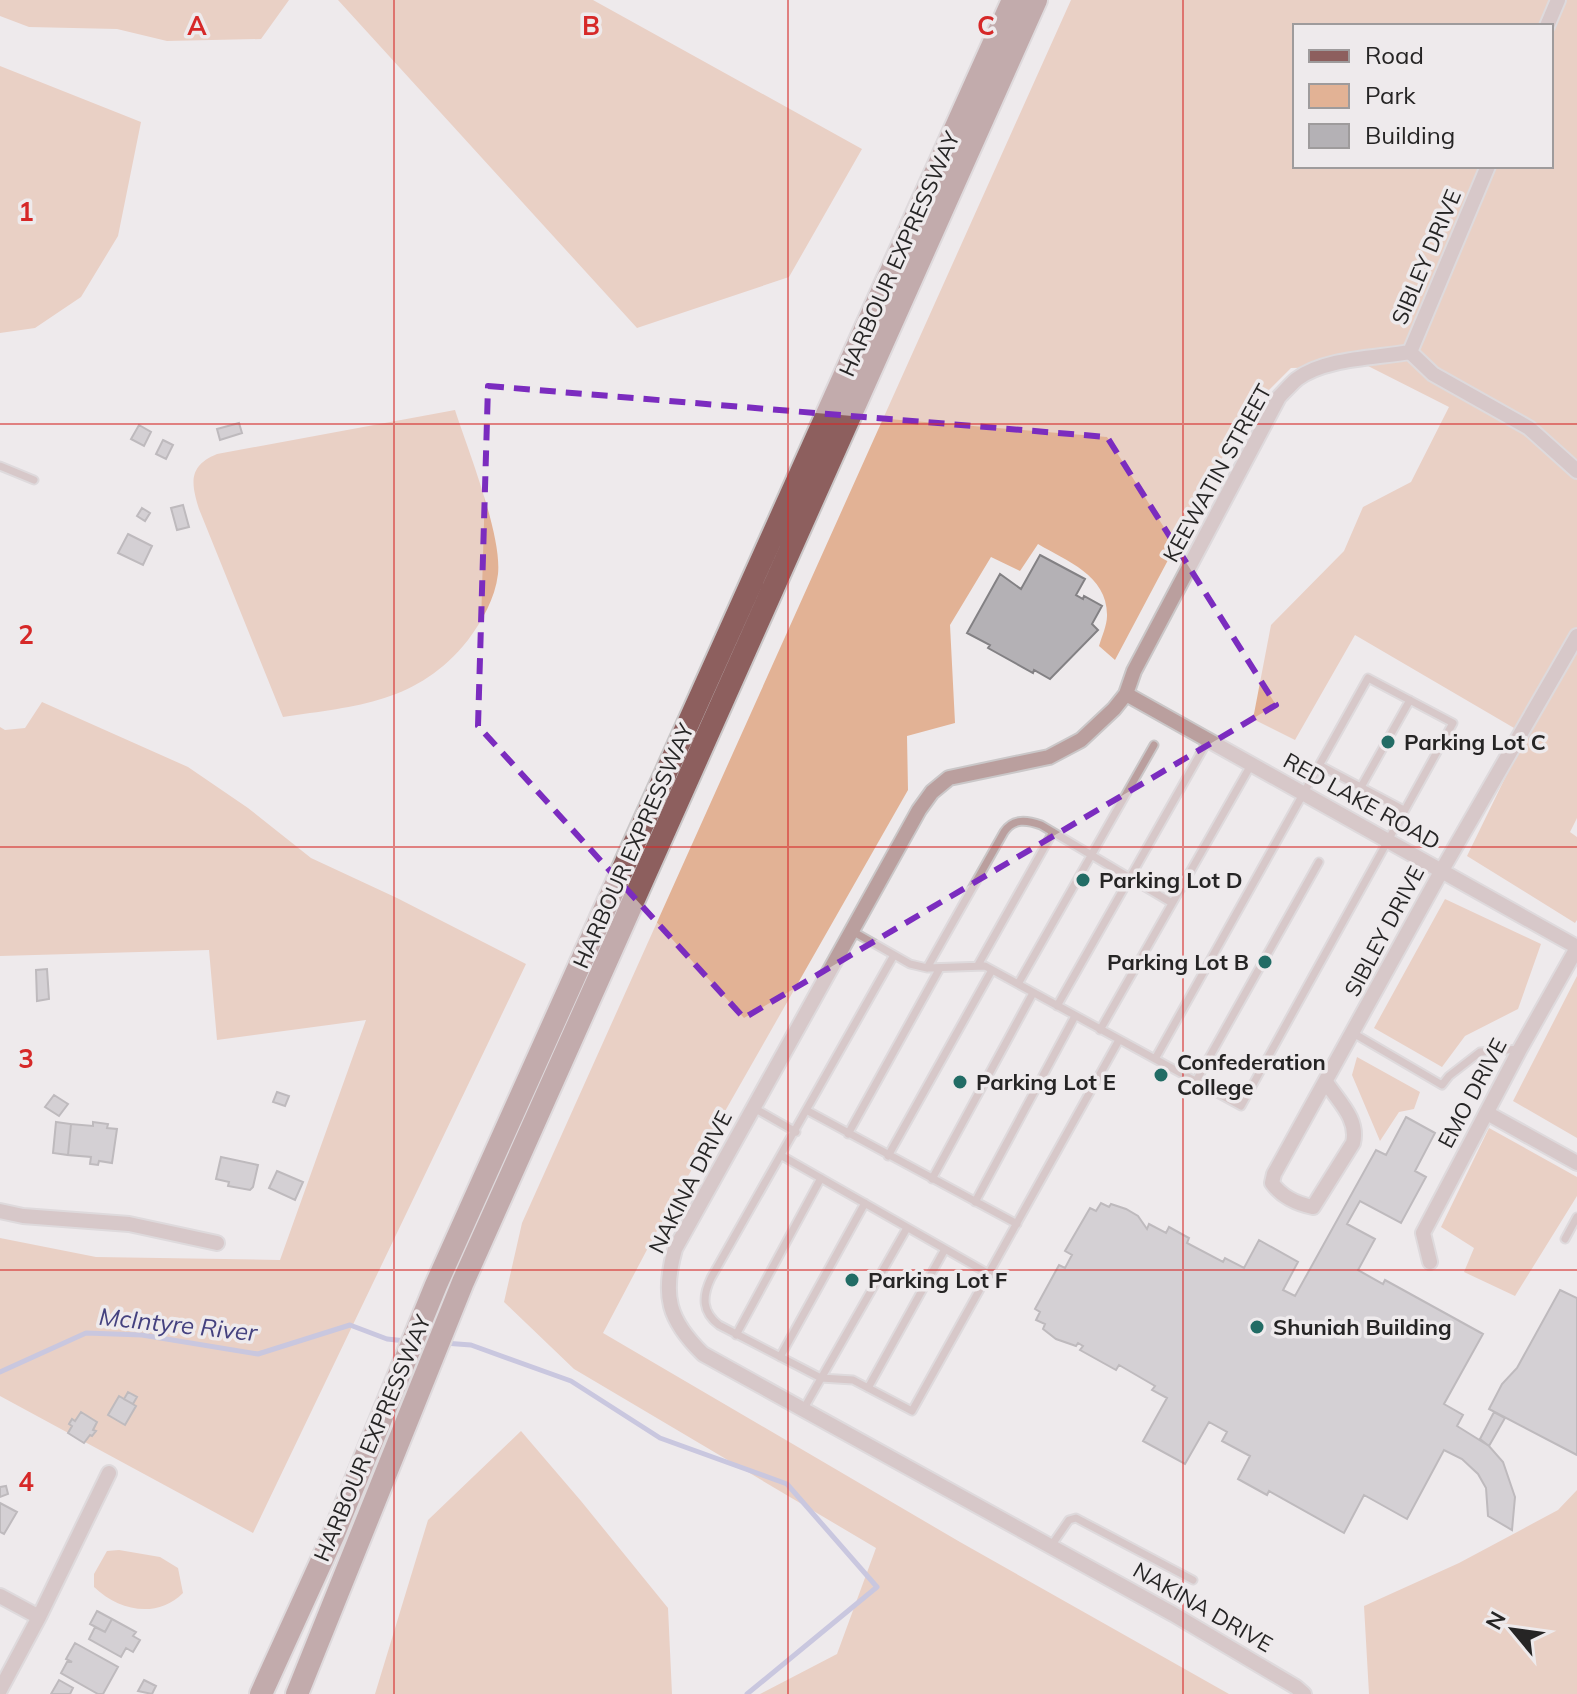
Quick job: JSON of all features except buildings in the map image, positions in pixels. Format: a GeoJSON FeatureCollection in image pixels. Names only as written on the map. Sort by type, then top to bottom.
{"type":"FeatureCollection","features":[{"type":"Feature","properties":{"kind":"main road","name":"HARBOUR EXPRESSWAY"},"geometry":{"type":"LineString","coordinates":[[261,1694],[333,1536],[436,1285],[1013,0]]}},
{"type":"Feature","properties":{"kind":"main road","name":"HARBOUR EXPRESSWAY"},"geometry":{"type":"LineString","coordinates":[[298,1694],[463,1282],[1036,0]]}},
{"type":"Feature","properties":{"kind":"street"},"geometry":{"type":"LineString","coordinates":[[1548,24],[1558,0]]}},
{"type":"Feature","properties":{"kind":"street","name":"SIBLEY DRIVE"},"geometry":{"type":"LineString","coordinates":[[1487,168],[1410,352],[1433,374],[1529,428],[1577,471]]}},
{"type":"Feature","properties":{"kind":"street","name":"KEEWATIN STREET"},"geometry":{"type":"LineString","coordinates":[[1126,694],[1134,671],[1279,397],[1297,379],[1313,370],[1410,352]]}},
{"type":"Feature","properties":{"kind":"street","name":"SIBLEY DRIVE"},"geometry":{"type":"LineString","coordinates":[[1326,1082],[1352,1120],[1356,1132],[1353,1143],[1313,1207],[1302,1205],[1278,1192],[1272,1183],[1274,1174],[1442,870],[1577,636]]}},
{"type":"Feature","properties":{"kind":"street","name":"RED LAKE ROAD"},"geometry":{"type":"LineString","coordinates":[[1126,694],[1577,947]]}},
{"type":"Feature","properties":{"kind":"street","name":"NAKINA DRIVE"},"geometry":{"type":"LineString","coordinates":[[1126,694],[1081,740],[1066,749],[1049,757],[949,778],[932,792],[919,810],[675,1249],[668,1273],[667,1292],[673,1315],[686,1338],[703,1354],[1173,1614],[1304,1694]]}},
{"type":"Feature","properties":{"kind":"street","name":"EMO DRIVE"},"geometry":{"type":"LineString","coordinates":[[1430,1262],[1423,1233],[1577,947]]}},
{"type":"Feature","properties":{"kind":"street"},"geometry":{"type":"LineString","coordinates":[[1487,1113],[1577,1163]]}},
{"type":"Feature","properties":{"kind":"street"},"geometry":{"type":"LineString","coordinates":[[0,1211],[23,1216],[129,1224],[217,1243]]}},
{"type":"Feature","properties":{"kind":"street"},"geometry":{"type":"LineString","coordinates":[[0,1690],[109,1473]]}},
{"type":"Feature","properties":{"kind":"street"},"geometry":{"type":"LineString","coordinates":[[0,1596],[39,1617]]}},
{"type":"Feature","properties":{"kind":"lane"},"geometry":{"type":"LineString","coordinates":[[0,466],[34,480]]}},
{"type":"Feature","properties":{"kind":"lane"},"geometry":{"type":"LineString","coordinates":[[852,931],[910,964],[927,968],[978,965],[992,970],[1241,1106],[1453,723],[1368,678],[1155,1059]]}},
{"type":"Feature","properties":{"kind":"lane"},"geometry":{"type":"LineString","coordinates":[[1361,787],[1410,700]]}},
{"type":"Feature","properties":{"kind":"lane"},"geometry":{"type":"LineString","coordinates":[[1057,1006],[1207,742]]}},
{"type":"Feature","properties":{"kind":"lane"},"geometry":{"type":"LineString","coordinates":[[1018,984],[1154,745]]}},
{"type":"Feature","properties":{"kind":"lane"},"geometry":{"type":"LineString","coordinates":[[1100,1030],[1251,765]]}},
{"type":"Feature","properties":{"kind":"lane"},"geometry":{"type":"LineString","coordinates":[[1321,766],[1404,810]]}},
{"type":"Feature","properties":{"kind":"lane"},"geometry":{"type":"LineString","coordinates":[[927,968],[1007,827],[1016,822],[1028,821],[1053,832],[1172,903]]}},
{"type":"Feature","properties":{"kind":"lane"},"geometry":{"type":"LineString","coordinates":[[978,965],[1053,832]]}},
{"type":"Feature","properties":{"kind":"lane"},"geometry":{"type":"LineString","coordinates":[[1196,1081],[1319,862]]}},
{"type":"Feature","properties":{"kind":"lane"},"geometry":{"type":"LineString","coordinates":[[894,955],[703,1297],[714,1322],[821,1378],[853,1380],[912,1411],[1119,1040]]}},
{"type":"Feature","properties":{"kind":"lane"},"geometry":{"type":"LineString","coordinates":[[848,1134],[940,968]]}},
{"type":"Feature","properties":{"kind":"lane"},"geometry":{"type":"LineString","coordinates":[[888,1156],[992,970]]}},
{"type":"Feature","properties":{"kind":"lane"},"geometry":{"type":"LineString","coordinates":[[932,1179],[1033,993]]}},
{"type":"Feature","properties":{"kind":"lane"},"geometry":{"type":"LineString","coordinates":[[975,1202],[1075,1016]]}},
{"type":"Feature","properties":{"kind":"lane"},"geometry":{"type":"LineString","coordinates":[[1353,1033],[1442,1085],[1480,1052],[1520,1049]]}},
{"type":"Feature","properties":{"kind":"lane"},"geometry":{"type":"LineString","coordinates":[[754,1108],[796,1132]]}},
{"type":"Feature","properties":{"kind":"lane"},"geometry":{"type":"LineString","coordinates":[[808,1111],[1017,1224]]}},
{"type":"Feature","properties":{"kind":"lane"},"geometry":{"type":"LineString","coordinates":[[782,1156],[989,1274]]}},
{"type":"Feature","properties":{"kind":"lane"},"geometry":{"type":"LineString","coordinates":[[736,1335],[821,1178]]}},
{"type":"Feature","properties":{"kind":"lane"},"geometry":{"type":"LineString","coordinates":[[780,1357],[865,1203]]}},
{"type":"Feature","properties":{"kind":"lane"},"geometry":{"type":"LineString","coordinates":[[1565,1239],[1577,1217]]}},
{"type":"Feature","properties":{"kind":"lane"},"geometry":{"type":"LineString","coordinates":[[803,1410],[907,1228]]}},
{"type":"Feature","properties":{"kind":"lane"},"geometry":{"type":"LineString","coordinates":[[868,1388],[945,1249]]}},
{"type":"Feature","properties":{"kind":"lane"},"geometry":{"type":"LineString","coordinates":[[1051,1546],[1069,1520],[1076,1518],[1193,1580]]}},
{"type":"Feature","properties":{"kind":"highlighted area"},"geometry":{"type":"Polygon","coordinates":[[[488,386],[1107,437],[1276,705],[744,1018],[478,726],[488,386]]]}},
{"type":"Feature","properties":{"kind":"green space"},"geometry":{"type":"Polygon","coordinates":[[[0,0],[289,0],[261,39],[167,41],[117,29],[29,27],[0,16],[0,0]]]}},
{"type":"Feature","properties":{"kind":"green space"},"geometry":{"type":"Polygon","coordinates":[[[338,0],[593,0],[862,149],[789,277],[637,328],[338,0]]]}},
{"type":"Feature","properties":{"kind":"green space"},"geometry":{"type":"Polygon","coordinates":[[[1071,0],[1577,0],[1577,818],[1570,832],[1577,837],[1575,923],[1467,856],[1526,735],[1355,635],[1295,740],[1253,719],[1271,625],[1344,551],[1363,507],[1411,482],[1449,407],[1368,366],[1291,368],[1246,413],[1115,660],[1099,646],[1107,619],[1106,602],[1101,590],[1084,571],[1038,544],[1020,571],[991,557],[950,625],[955,723],[907,736],[908,790],[659,1227],[603,1333],[960,1542],[1229,1694],[760,1694],[837,1654],[876,1548],[574,1369],[504,1302],[522,1223],[1071,0]]]}},
{"type":"Feature","properties":{"kind":"green space"},"geometry":{"type":"Polygon","coordinates":[[[0,66],[141,122],[118,236],[81,297],[35,328],[0,333],[0,66]]]}},
{"type":"Feature","properties":{"kind":"green space"},"geometry":{"type":"Polygon","coordinates":[[[455,410],[483,492],[498,557],[496,583],[483,617],[449,661],[407,689],[361,704],[283,717],[199,509],[194,491],[196,470],[217,454],[455,410]]]}},
{"type":"Feature","properties":{"kind":"green space"},"geometry":{"type":"Polygon","coordinates":[[[42,702],[188,767],[248,808],[311,858],[526,964],[253,1533],[0,1396],[0,1238],[96,1257],[280,1260],[366,1020],[217,1040],[209,950],[0,956],[0,727],[5,730],[25,728],[42,702]]]}},
{"type":"Feature","properties":{"kind":"green space"},"geometry":{"type":"Polygon","coordinates":[[[1445,899],[1541,944],[1518,1009],[1465,1036],[1442,1067],[1374,1028],[1445,899]]]}},
{"type":"Feature","properties":{"kind":"green space"},"geometry":{"type":"Polygon","coordinates":[[[1577,976],[1577,1138],[1513,1101],[1577,976]]]}},
{"type":"Feature","properties":{"kind":"green space"},"geometry":{"type":"Polygon","coordinates":[[[1357,1057],[1420,1092],[1414,1109],[1399,1112],[1380,1141],[1352,1075],[1357,1057]]]}},
{"type":"Feature","properties":{"kind":"green space"},"geometry":{"type":"Polygon","coordinates":[[[1489,1128],[1577,1177],[1577,1196],[1515,1296],[1464,1272],[1474,1248],[1441,1227],[1489,1128]]]}},
{"type":"Feature","properties":{"kind":"green space"},"geometry":{"type":"Polygon","coordinates":[[[521,1431],[668,1608],[672,1694],[375,1694],[428,1520],[521,1431]]]}},
{"type":"Feature","properties":{"kind":"green space"},"geometry":{"type":"Polygon","coordinates":[[[1577,1490],[1577,1694],[1369,1694],[1364,1606],[1459,1563],[1558,1510],[1577,1490]]]}},
{"type":"Feature","properties":{"kind":"green space"},"geometry":{"type":"Polygon","coordinates":[[[107,1551],[160,1557],[178,1568],[183,1593],[173,1601],[150,1609],[126,1606],[104,1595],[94,1587],[94,1574],[107,1551]]]}},
{"type":"Feature","properties":{"kind":"waterway","name":"McIntyre River"},"geometry":{"type":"LineString","coordinates":[[0,1372],[86,1333],[142,1335],[258,1354],[350,1325],[387,1339],[406,1341]]}},
{"type":"Feature","properties":{"kind":"waterway","name":"McIntyre River"},"geometry":{"type":"LineString","coordinates":[[444,1343],[471,1345],[571,1381],[660,1438],[787,1484],[877,1587],[747,1694]]}},
{"type":"Feature","properties":{"kind":"place","name":"Parking Lot C"},"geometry":{"type":"Point","coordinates":[1388,742]}},
{"type":"Feature","properties":{"kind":"place","name":"Parking Lot D"},"geometry":{"type":"Point","coordinates":[1083,880]}},
{"type":"Feature","properties":{"kind":"place","name":"Parking Lot B"},"geometry":{"type":"Point","coordinates":[1265,962]}},
{"type":"Feature","properties":{"kind":"place","name":"Confederation College"},"geometry":{"type":"Point","coordinates":[1161,1075]}},
{"type":"Feature","properties":{"kind":"place","name":"Parking Lot E"},"geometry":{"type":"Point","coordinates":[960,1082]}},
{"type":"Feature","properties":{"kind":"place","name":"Parking Lot F"},"geometry":{"type":"Point","coordinates":[852,1280]}},
{"type":"Feature","properties":{"kind":"place","name":"Shuniah Building"},"geometry":{"type":"Point","coordinates":[1257,1327]}}]}
